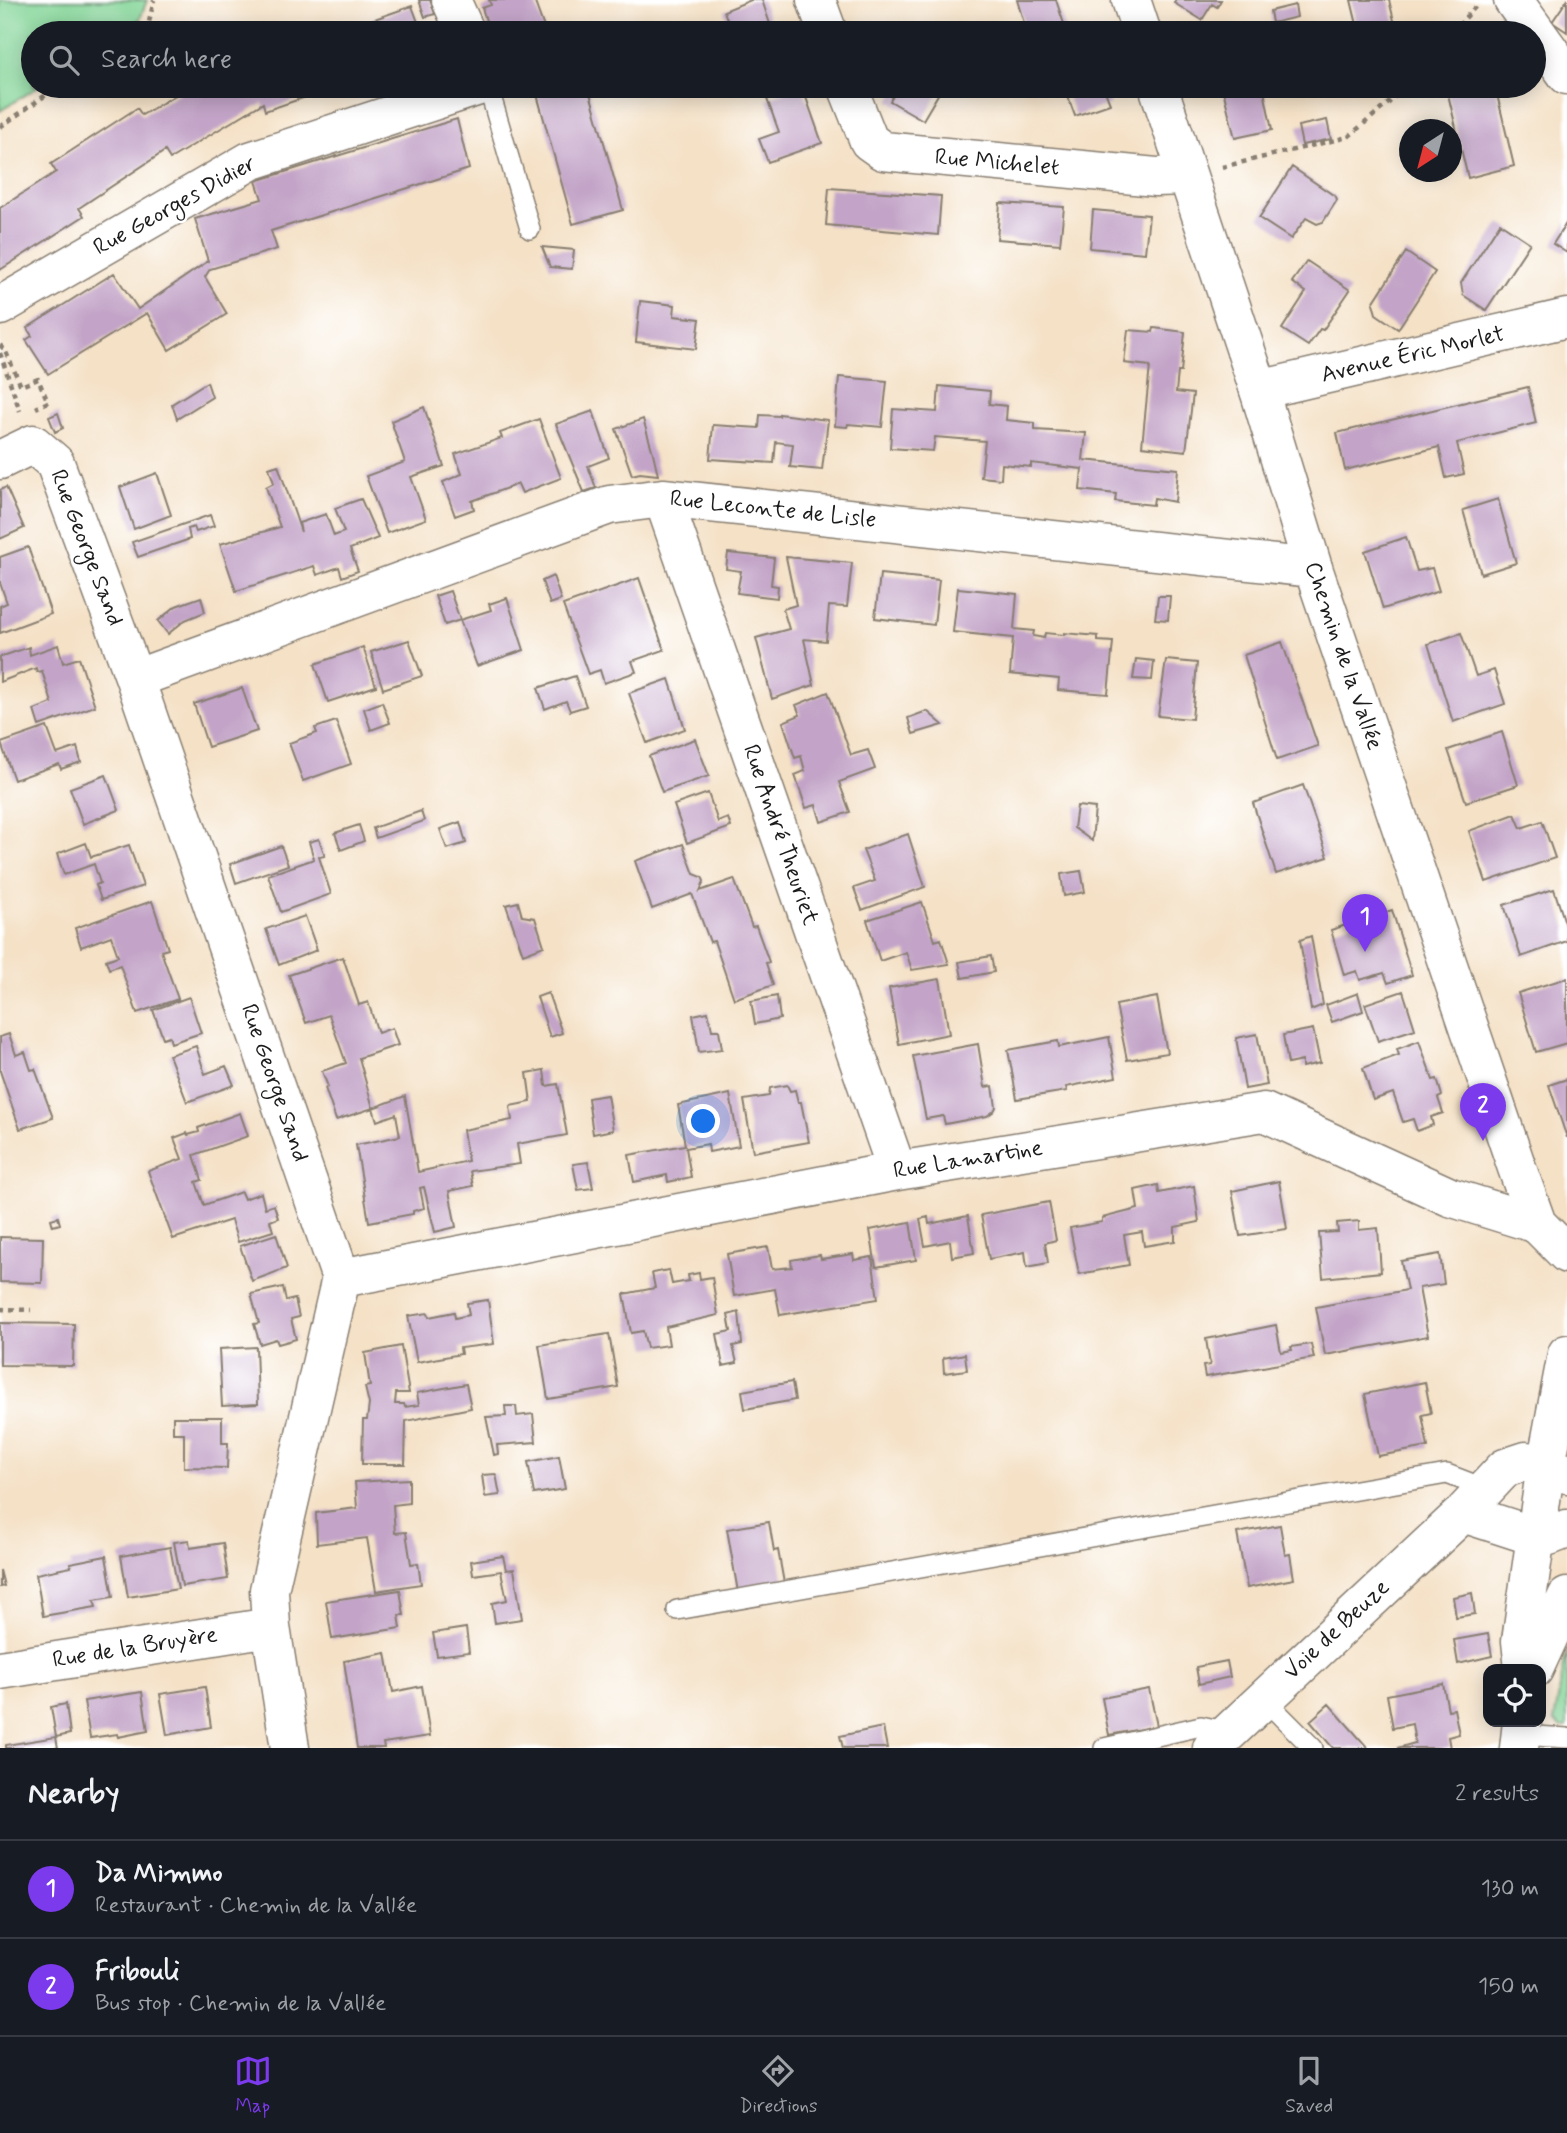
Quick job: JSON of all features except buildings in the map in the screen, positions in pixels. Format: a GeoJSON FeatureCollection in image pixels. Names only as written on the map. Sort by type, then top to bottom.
{"type":"FeatureCollection","features":[{"type":"Feature","properties":{"kind":"street"},"geometry":{"type":"LineString","coordinates":[[451,0],[461,21]]}},
{"type":"Feature","properties":{"kind":"street"},"geometry":{"type":"LineString","coordinates":[[816,0],[824,21]]}},
{"type":"Feature","properties":{"kind":"street"},"geometry":{"type":"LineString","coordinates":[[1131,0],[1138,21]]}},
{"type":"Feature","properties":{"kind":"street"},"geometry":{"type":"LineString","coordinates":[[1513,0],[1528,21]]}},
{"type":"Feature","properties":{"kind":"street"},"geometry":{"type":"LineString","coordinates":[[1546,46],[1567,75]]}},
{"type":"Feature","properties":{"kind":"street","name":"Rue Georges Didier"},"geometry":{"type":"LineString","coordinates":[[0,306],[250,161],[442,98]]}},
{"type":"Feature","properties":{"kind":"street","name":"Rue Michelet"},"geometry":{"type":"LineString","coordinates":[[852,98],[869,141],[883,150],[1156,177],[1187,176]]}},
{"type":"Feature","properties":{"kind":"street","name":"Chemin de la Vallée"},"geometry":{"type":"LineString","coordinates":[[1162,98],[1259,390],[1313,568],[1537,1224]]}},
{"type":"Feature","properties":{"kind":"street","name":"Avenue Éric Morlet"},"geometry":{"type":"LineString","coordinates":[[1259,390],[1567,318]]}},
{"type":"Feature","properties":{"kind":"street","name":"Rue George Sand"},"geometry":{"type":"LineString","coordinates":[[18,439],[55,463],[135,679],[341,1278]]}},
{"type":"Feature","properties":{"kind":"street","name":"Rue Leconte de Lisle"},"geometry":{"type":"LineString","coordinates":[[135,679],[609,505],[663,498],[1313,568]]}},
{"type":"Feature","properties":{"kind":"street","name":"Rue André Theuriet"},"geometry":{"type":"LineString","coordinates":[[663,498],[897,1171]]}},
{"type":"Feature","properties":{"kind":"street","name":"Rue Lamartine"},"geometry":{"type":"LineString","coordinates":[[341,1278],[897,1171],[1264,1112],[1450,1197],[1537,1224],[1567,1254]]}},
{"type":"Feature","properties":{"kind":"street"},"geometry":{"type":"LineString","coordinates":[[290,1748],[271,1627],[269,1590],[341,1278]]}},
{"type":"Feature","properties":{"kind":"street"},"geometry":{"type":"LineString","coordinates":[[1523,1664],[1521,1641],[1552,1533],[1567,1354]]}},
{"type":"Feature","properties":{"kind":"street","name":"Voie de Beuze"},"geometry":{"type":"LineString","coordinates":[[1220,1740],[1475,1501],[1505,1468],[1526,1461],[1557,1469]]}},
{"type":"Feature","properties":{"kind":"street"},"geometry":{"type":"LineString","coordinates":[[1475,1501],[1552,1533]]}},
{"type":"Feature","properties":{"kind":"street"},"geometry":{"type":"LineString","coordinates":[[1536,1664],[1567,1597]]}},
{"type":"Feature","properties":{"kind":"street","name":"Rue de la Bruyère"},"geometry":{"type":"LineString","coordinates":[[0,1670],[271,1627]]}},
{"type":"Feature","properties":{"kind":"lane"},"geometry":{"type":"LineString","coordinates":[[492,98],[530,229]]}},
{"type":"Feature","properties":{"kind":"lane"},"geometry":{"type":"LineString","coordinates":[[677,1610],[1447,1474],[1475,1501]]}},
{"type":"Feature","properties":{"kind":"lane"},"geometry":{"type":"LineString","coordinates":[[1264,1699],[1313,1748]]}},
{"type":"Feature","properties":{"kind":"lane"},"geometry":{"type":"LineString","coordinates":[[1104,1748],[1201,1726],[1220,1740]]}},
{"type":"Feature","properties":{"kind":"lane"},"geometry":{"type":"LineString","coordinates":[[1521,1735],[1567,1738]]}},
{"type":"Feature","properties":{"kind":"path"},"geometry":{"type":"LineString","coordinates":[[149,21],[154,0]]}},
{"type":"Feature","properties":{"kind":"path"},"geometry":{"type":"LineString","coordinates":[[1463,21],[1482,0]]}},
{"type":"Feature","properties":{"kind":"path"},"geometry":{"type":"LineString","coordinates":[[0,127],[42,98]]}},
{"type":"Feature","properties":{"kind":"path"},"geometry":{"type":"LineString","coordinates":[[1187,176],[1348,137],[1394,98]]}},
{"type":"Feature","properties":{"kind":"path"},"geometry":{"type":"LineString","coordinates":[[0,345],[5,350],[20,386],[38,379],[48,402],[18,439]]}},
{"type":"Feature","properties":{"kind":"path"},"geometry":{"type":"LineString","coordinates":[[0,353],[17,402]]}},
{"type":"Feature","properties":{"kind":"path"},"geometry":{"type":"LineString","coordinates":[[0,1309],[31,1310]]}},
{"type":"Feature","properties":{"kind":"green space"},"geometry":{"type":"Polygon","coordinates":[[[0,0],[147,0],[137,21],[21,21],[21,98],[0,111],[0,0]]]}},
{"type":"Feature","properties":{"kind":"green space"},"geometry":{"type":"Polygon","coordinates":[[[1567,1648],[1567,1728],[1562,1728],[1554,1721],[1567,1648]]]}},
{"type":"Feature","properties":{"kind":"place","name":"Da Mimmo"},"geometry":{"type":"Point","coordinates":[1365,952]}},
{"type":"Feature","properties":{"kind":"place","name":"Fribouli"},"geometry":{"type":"Point","coordinates":[1483,1141]}}]}
